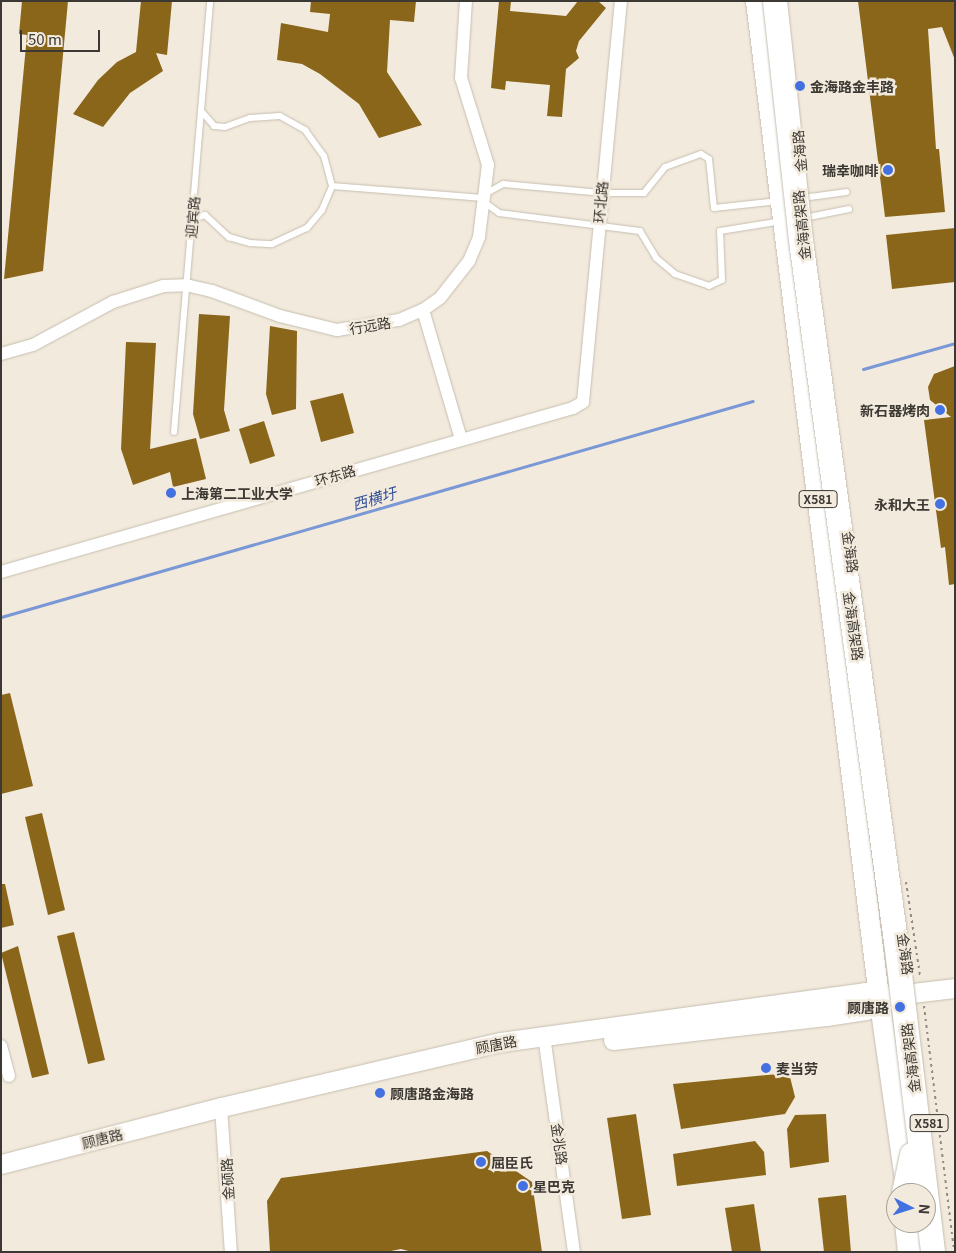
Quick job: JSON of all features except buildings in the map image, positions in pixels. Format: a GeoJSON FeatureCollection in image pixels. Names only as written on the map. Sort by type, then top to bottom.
{"type":"FeatureCollection","features":[{"type":"Feature","properties":{"kind":"highway","name":"金海高架路"},"geometry":{"type":"LineString","coordinates":[[760,1],[916,1183]]}},
{"type":"Feature","properties":{"kind":"highway","name":"金海高架路"},"geometry":{"type":"LineString","coordinates":[[775,1],[802,248],[896,941],[933,1252]]}},
{"type":"Feature","properties":{"kind":"highway"},"geometry":{"type":"LineString","coordinates":[[908,1183],[912,1155]]}},
{"type":"Feature","properties":{"kind":"highway"},"geometry":{"type":"LineString","coordinates":[[908,1233],[910,1252]]}},
{"type":"Feature","properties":{"kind":"highway"},"geometry":{"type":"LineString","coordinates":[[922,1233],[925,1252]]}},
{"type":"Feature","properties":{"kind":"main road","name":"金海路"},"geometry":{"type":"LineString","coordinates":[[756,1],[879,997],[905,1183]]}},
{"type":"Feature","properties":{"kind":"main road","name":"金海路"},"geometry":{"type":"LineString","coordinates":[[780,1],[805,208],[912,995],[944,1252]]}},
{"type":"Feature","properties":{"kind":"main road","name":"顾唐路"},"geometry":{"type":"LineString","coordinates":[[1,1164],[222,1112],[501,1042],[545,1042],[865,992],[879,997],[912,995],[955,988]]}},
{"type":"Feature","properties":{"kind":"main road","name":"顾唐路"},"geometry":{"type":"LineString","coordinates":[[1,1175],[222,1112]]}},
{"type":"Feature","properties":{"kind":"main road"},"geometry":{"type":"LineString","coordinates":[[912,1233],[915,1252]]}},
{"type":"Feature","properties":{"kind":"street","name":"行远路"},"geometry":{"type":"LineString","coordinates":[[1,354],[33,345],[112,302],[163,286],[186,286],[212,290],[280,316],[336,330],[399,320],[423,310],[457,281],[470,261],[479,237],[488,165],[461,78],[466,1]]}},
{"type":"Feature","properties":{"kind":"street","name":"环北路"},"geometry":{"type":"LineString","coordinates":[[583,402],[598,224],[621,1]]}},
{"type":"Feature","properties":{"kind":"street"},"geometry":{"type":"LineString","coordinates":[[423,310],[461,439]]}},
{"type":"Feature","properties":{"kind":"street","name":"环东路"},"geometry":{"type":"LineString","coordinates":[[1,572],[583,402]]}},
{"type":"Feature","properties":{"kind":"street","name":"金兆路"},"geometry":{"type":"LineString","coordinates":[[545,1042],[574,1252]]}},
{"type":"Feature","properties":{"kind":"street"},"geometry":{"type":"LineString","coordinates":[[1,1046],[9,1076]]}},
{"type":"Feature","properties":{"kind":"street","name":"金硕路"},"geometry":{"type":"LineString","coordinates":[[222,1112],[231,1252]]}},
{"type":"Feature","properties":{"kind":"lane","name":"迎宾路"},"geometry":{"type":"LineString","coordinates":[[174,432],[210,1]]}},
{"type":"Feature","properties":{"kind":"lane"},"geometry":{"type":"LineString","coordinates":[[191,220],[205,215],[229,237],[250,243],[272,244],[307,228],[322,210],[332,186],[324,156],[305,130],[280,116],[250,118],[225,127],[214,126],[205,120],[201,110]]}},
{"type":"Feature","properties":{"kind":"lane"},"geometry":{"type":"LineString","coordinates":[[484,198],[503,184],[601,193],[644,193],[665,167],[702,154],[709,159],[714,208],[781,200],[805,208],[849,209]]}},
{"type":"Feature","properties":{"kind":"lane"},"geometry":{"type":"LineString","coordinates":[[332,186],[484,198],[499,213],[598,224],[640,231],[656,258],[669,269],[709,286],[722,280],[720,231],[783,221],[805,208],[847,192]]}},
{"type":"Feature","properties":{"kind":"waterway"},"geometry":{"type":"LineString","coordinates":[[863,369],[955,343]]}},
{"type":"Feature","properties":{"kind":"waterway","name":"西横圩"},"geometry":{"type":"LineString","coordinates":[[1,617],[753,401]]}},
{"type":"Feature","properties":{"kind":"place","name":"金海路金丰路"},"geometry":{"type":"Point","coordinates":[800,86]}},
{"type":"Feature","properties":{"kind":"place","name":"瑞幸咖啡"},"geometry":{"type":"Point","coordinates":[888,170]}},
{"type":"Feature","properties":{"kind":"place","name":"新石器烤肉"},"geometry":{"type":"Point","coordinates":[940,410]}},
{"type":"Feature","properties":{"kind":"place","name":"上海第二工业大学"},"geometry":{"type":"Point","coordinates":[171,493]}},
{"type":"Feature","properties":{"kind":"place","name":"永和大王"},"geometry":{"type":"Point","coordinates":[940,504]}},
{"type":"Feature","properties":{"kind":"place","name":"顾唐路"},"geometry":{"type":"Point","coordinates":[900,1007]}},
{"type":"Feature","properties":{"kind":"place","name":"麦当劳"},"geometry":{"type":"Point","coordinates":[766,1068]}},
{"type":"Feature","properties":{"kind":"place","name":"顾唐路金海路"},"geometry":{"type":"Point","coordinates":[380,1093]}},
{"type":"Feature","properties":{"kind":"place","name":"屈臣氏"},"geometry":{"type":"Point","coordinates":[481,1162]}},
{"type":"Feature","properties":{"kind":"place","name":"星巴克"},"geometry":{"type":"Point","coordinates":[523,1186]}}]}
